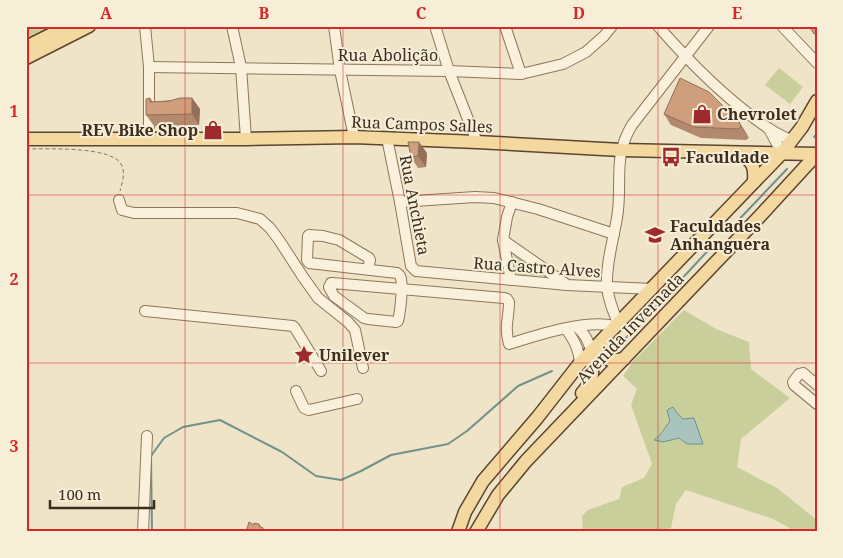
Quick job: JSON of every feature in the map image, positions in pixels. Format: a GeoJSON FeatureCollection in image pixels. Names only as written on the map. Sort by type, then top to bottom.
{"type":"FeatureCollection","features":[{"type":"Feature","properties":{"kind":"main road"},"geometry":{"type":"LineString","coordinates":[[26,48],[68,26]]}},
{"type":"Feature","properties":{"kind":"main road"},"geometry":{"type":"LineString","coordinates":[[26,58],[84,27]]}},
{"type":"Feature","properties":{"kind":"main road","name":"Avenida Invernada"},"geometry":{"type":"LineString","coordinates":[[460,528],[472,500],[484,481],[580,363],[782,153],[802,127],[817,101]]}},
{"type":"Feature","properties":{"kind":"main road"},"geometry":{"type":"LineString","coordinates":[[802,127],[801,142],[817,154]]}},
{"type":"Feature","properties":{"kind":"main road","name":"Rua Campos Salles"},"geometry":{"type":"LineString","coordinates":[[26,139],[387,138],[621,150],[817,154]]}},
{"type":"Feature","properties":{"kind":"main road"},"geometry":{"type":"LineString","coordinates":[[742,153],[752,162],[755,171],[754,182]]}},
{"type":"Feature","properties":{"kind":"main road","name":"Avenida Invernada"},"geometry":{"type":"LineString","coordinates":[[476,532],[498,494],[526,461],[817,154]]}},
{"type":"Feature","properties":{"kind":"main road"},"geometry":{"type":"LineString","coordinates":[[613,328],[601,350],[604,358],[612,361],[624,359]]}},
{"type":"Feature","properties":{"kind":"main road"},"geometry":{"type":"LineString","coordinates":[[563,422],[572,404],[591,382],[591,351]]}},
{"type":"Feature","properties":{"kind":"main road"},"geometry":{"type":"LineString","coordinates":[[580,363],[592,370]]}},
{"type":"Feature","properties":{"kind":"main road"},"geometry":{"type":"LineString","coordinates":[[484,481],[487,488],[498,494]]}},
{"type":"Feature","properties":{"kind":"street"},"geometry":{"type":"LineString","coordinates":[[145,26],[149,67],[149,140]]}},
{"type":"Feature","properties":{"kind":"street"},"geometry":{"type":"LineString","coordinates":[[232,26],[241,68],[246,139]]}},
{"type":"Feature","properties":{"kind":"street"},"geometry":{"type":"LineString","coordinates":[[334,26],[340,70],[354,138]]}},
{"type":"Feature","properties":{"kind":"street"},"geometry":{"type":"LineString","coordinates":[[435,26],[449,71],[477,142]]}},
{"type":"Feature","properties":{"kind":"street"},"geometry":{"type":"LineString","coordinates":[[506,26],[521,74]]}},
{"type":"Feature","properties":{"kind":"street","name":"Rua Abolição"},"geometry":{"type":"LineString","coordinates":[[149,67],[449,71],[521,74],[563,64],[586,52],[612,26]]}},
{"type":"Feature","properties":{"kind":"street"},"geometry":{"type":"LineString","coordinates":[[658,26],[685,56],[726,96],[769,129],[792,141]]}},
{"type":"Feature","properties":{"kind":"street"},"geometry":{"type":"LineString","coordinates":[[613,328],[612,308],[607,288],[607,269],[617,217],[618,174],[621,150],[632,125],[709,26]]}},
{"type":"Feature","properties":{"kind":"street"},"geometry":{"type":"LineString","coordinates":[[782,26],[817,63]]}},
{"type":"Feature","properties":{"kind":"street"},"geometry":{"type":"LineString","coordinates":[[769,129],[782,153]]}},
{"type":"Feature","properties":{"kind":"street","name":"Rua Anchieta"},"geometry":{"type":"LineString","coordinates":[[387,138],[411,266],[413,270],[420,273]]}},
{"type":"Feature","properties":{"kind":"street"},"geometry":{"type":"LineString","coordinates":[[400,202],[475,197],[494,198],[538,209],[614,234]]}},
{"type":"Feature","properties":{"kind":"street"},"geometry":{"type":"LineString","coordinates":[[118,200],[122,210],[134,213],[237,212],[260,219],[279,240],[318,298],[355,330],[363,368]]}},
{"type":"Feature","properties":{"kind":"street"},"geometry":{"type":"LineString","coordinates":[[511,280],[504,240],[507,217],[512,202]]}},
{"type":"Feature","properties":{"kind":"street"},"geometry":{"type":"LineString","coordinates":[[368,269],[369,258],[344,242],[323,236],[308,236],[307,260],[309,262],[397,273],[401,277],[402,289],[399,319],[397,322],[368,320],[364,318],[334,296],[329,287],[332,282],[402,289]]}},
{"type":"Feature","properties":{"kind":"street"},"geometry":{"type":"LineString","coordinates":[[504,240],[567,285]]}},
{"type":"Feature","properties":{"kind":"street","name":"Rua Castro Alves"},"geometry":{"type":"LineString","coordinates":[[420,273],[607,288],[652,289]]}},
{"type":"Feature","properties":{"kind":"street","name":"Avenida Invernada"},"geometry":{"type":"LineString","coordinates":[[402,289],[507,299],[509,306],[506,334],[509,344],[566,328],[601,324],[613,328]]}},
{"type":"Feature","properties":{"kind":"street"},"geometry":{"type":"LineString","coordinates":[[146,311],[293,326],[320,371]]}},
{"type":"Feature","properties":{"kind":"street","name":"Avenida Invernada"},"geometry":{"type":"LineString","coordinates":[[577,327],[589,341],[591,351]]}},
{"type":"Feature","properties":{"kind":"street","name":"Avenida Invernada"},"geometry":{"type":"LineString","coordinates":[[566,328],[576,343],[580,363]]}},
{"type":"Feature","properties":{"kind":"street"},"geometry":{"type":"LineString","coordinates":[[817,385],[803,373],[799,374],[793,382],[794,385],[817,404]]}},
{"type":"Feature","properties":{"kind":"street"},"geometry":{"type":"LineString","coordinates":[[296,391],[304,408],[309,410],[357,399]]}},
{"type":"Feature","properties":{"kind":"street"},"geometry":{"type":"LineString","coordinates":[[143,532],[147,436]]}},
{"type":"Feature","properties":{"kind":"path"},"geometry":{"type":"LineString","coordinates":[[26,150],[92,151],[117,158],[122,165],[123,176],[118,200]]}},
{"type":"Feature","properties":{"kind":"green space"},"geometry":{"type":"Polygon","coordinates":[[[26,26],[50,26],[45,32],[26,42],[26,26]]]}},
{"type":"Feature","properties":{"kind":"green space"},"geometry":{"type":"Polygon","coordinates":[[[779,68],[803,87],[790,104],[765,85],[779,68]]]}},
{"type":"Feature","properties":{"kind":"green space"},"geometry":{"type":"Polygon","coordinates":[[[513,251],[546,276],[518,275],[513,251]]]}},
{"type":"Feature","properties":{"kind":"green space"},"geometry":{"type":"Polygon","coordinates":[[[684,310],[716,329],[749,342],[751,369],[790,398],[741,439],[737,467],[777,488],[817,520],[817,532],[797,532],[773,519],[686,490],[676,504],[671,528],[659,532],[583,532],[582,516],[588,510],[619,499],[622,487],[644,478],[652,464],[631,405],[637,389],[623,376],[633,361],[684,310]]]}},
{"type":"Feature","properties":{"kind":"water"},"geometry":{"type":"Polygon","coordinates":[[[673,407],[683,419],[694,418],[703,444],[687,444],[679,438],[663,442],[654,440],[670,421],[667,410],[673,407]]]}},
{"type":"Feature","properties":{"kind":"building"},"geometry":{"type":"Polygon","coordinates":[[[809,26],[817,26],[817,33],[814,34],[809,26]]]}},
{"type":"Feature","properties":{"kind":"building","name":"Chevrolet"},"geometry":{"type":"Polygon","coordinates":[[[680,78],[709,92],[739,122],[741,127],[738,129],[694,127],[664,114],[680,78]]]}},
{"type":"Feature","properties":{"kind":"building"},"geometry":{"type":"Polygon","coordinates":[[[150,98],[150,102],[192,98],[192,114],[146,115],[146,99],[150,98]]]}},
{"type":"Feature","properties":{"kind":"building"},"geometry":{"type":"Polygon","coordinates":[[[408,142],[419,142],[418,156],[411,157],[408,142]]]}},
{"type":"Feature","properties":{"kind":"building"},"geometry":{"type":"Polygon","coordinates":[[[249,522],[254,525],[254,523],[259,524],[263,528],[261,532],[246,532],[249,522]]]}},
{"type":"Feature","properties":{"kind":"waterway"},"geometry":{"type":"LineString","coordinates":[[814,137],[817,133]]}},
{"type":"Feature","properties":{"kind":"waterway"},"geometry":{"type":"LineString","coordinates":[[730,229],[787,169]]}},
{"type":"Feature","properties":{"kind":"waterway"},"geometry":{"type":"LineString","coordinates":[[620,344],[715,243]]}},
{"type":"Feature","properties":{"kind":"waterway"},"geometry":{"type":"LineString","coordinates":[[152,532],[151,456],[164,438],[183,427],[220,420],[282,452],[316,476],[341,480],[391,455],[448,444],[467,431],[518,386],[552,371]]}},
{"type":"Feature","properties":{"kind":"place","name":"Chevrolet"},"geometry":{"type":"Point","coordinates":[702,114]}},
{"type":"Feature","properties":{"kind":"place","name":"REV Bike Shop"},"geometry":{"type":"Point","coordinates":[213,130]}},
{"type":"Feature","properties":{"kind":"place","name":"Faculdade"},"geometry":{"type":"Point","coordinates":[671,157]}},
{"type":"Feature","properties":{"kind":"place","name":"Faculdades Anhanguera"},"geometry":{"type":"Point","coordinates":[655,235]}},
{"type":"Feature","properties":{"kind":"place","name":"Unilever"},"geometry":{"type":"Point","coordinates":[304,355]}}]}
